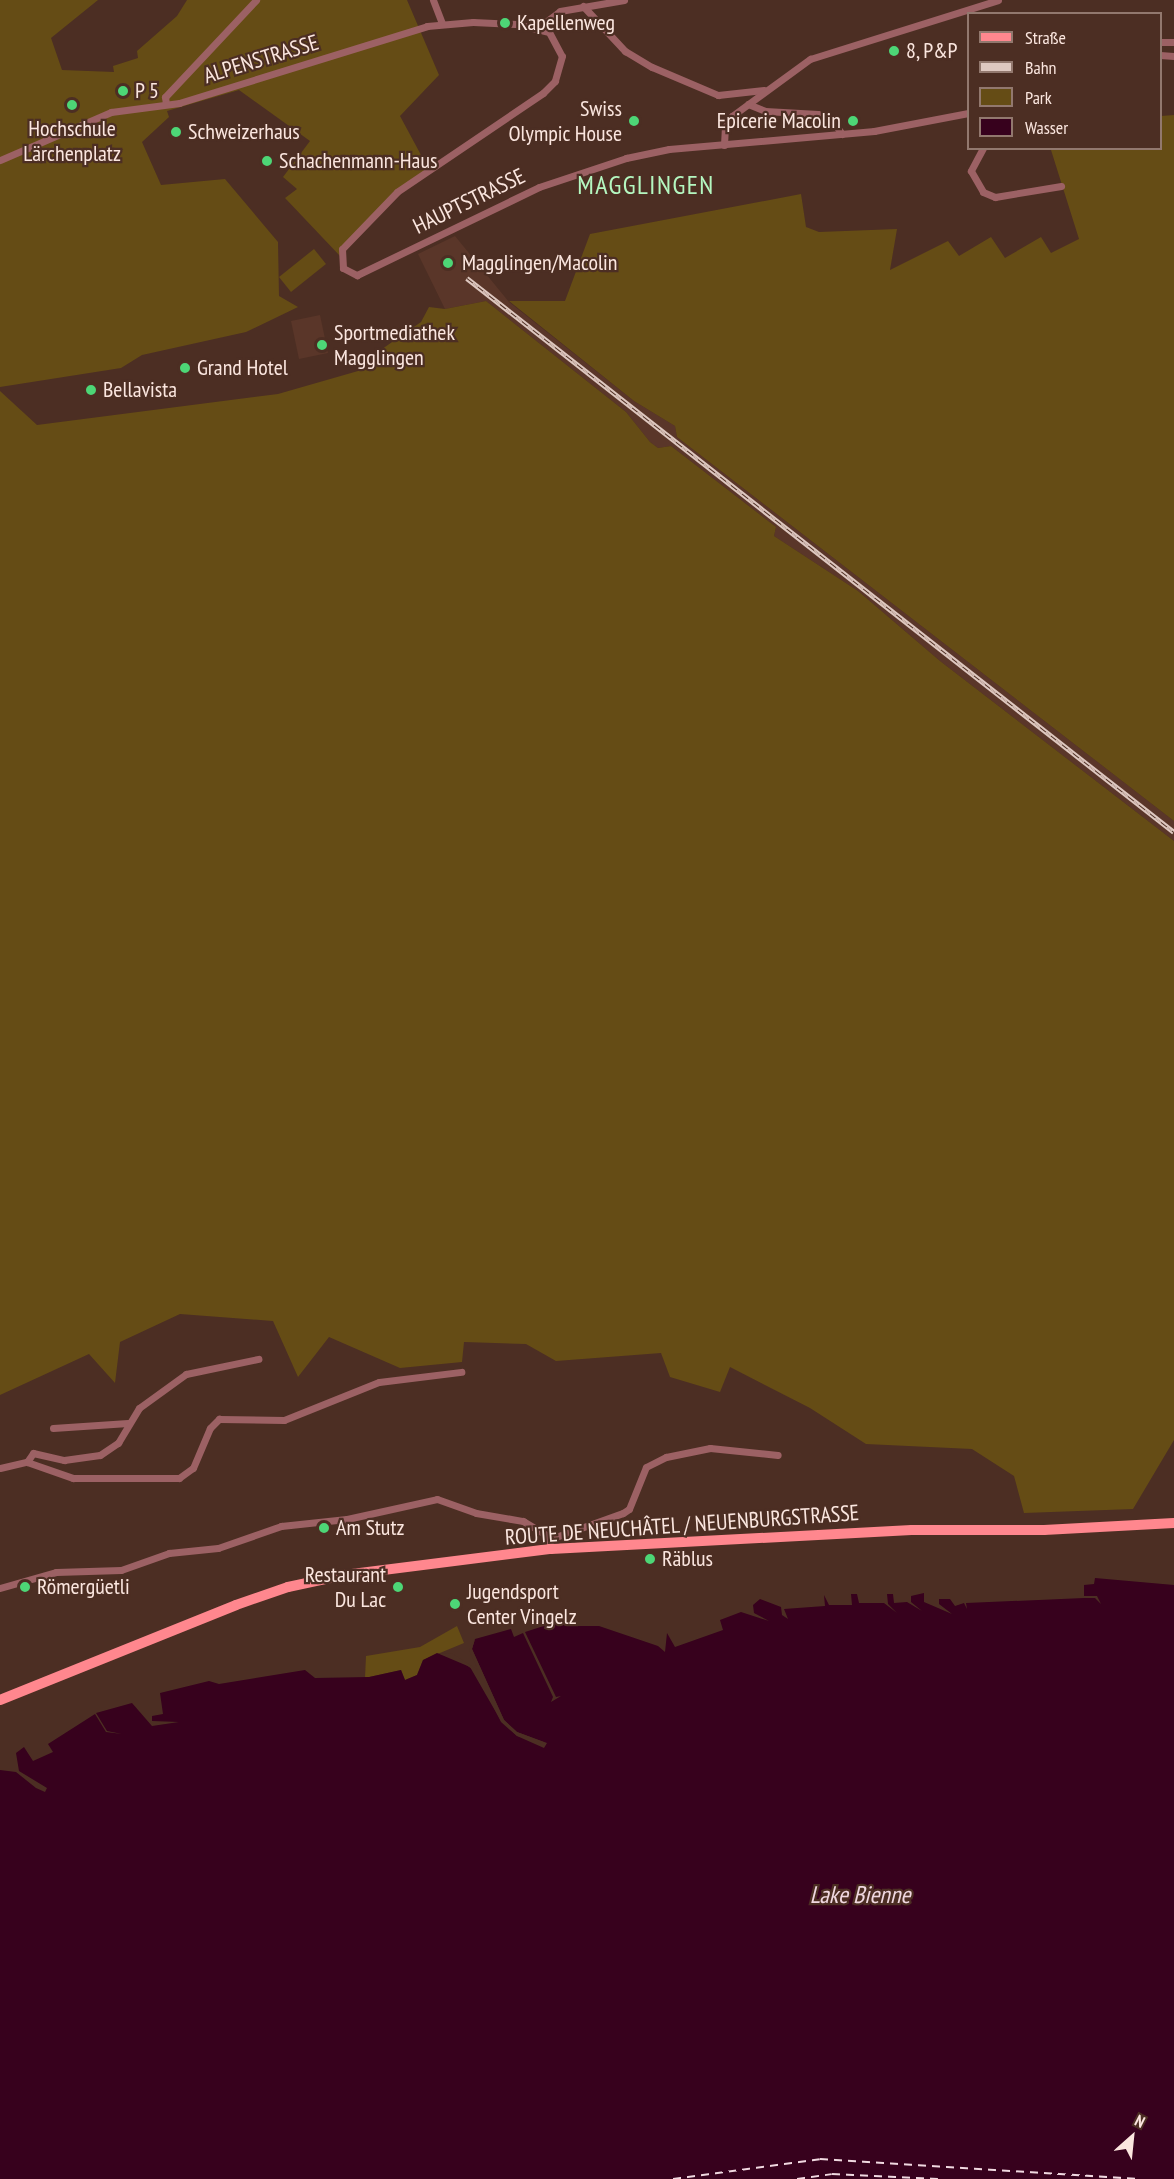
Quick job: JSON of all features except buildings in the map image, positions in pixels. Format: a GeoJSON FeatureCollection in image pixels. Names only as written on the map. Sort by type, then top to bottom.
{"type":"FeatureCollection","features":[{"type":"Feature","properties":{"kind":"main road","name":"ROUTE DE NEUCHÂTEL / NEUENBURGSTRASSE"},"geometry":{"type":"LineString","coordinates":[[0,1700],[288,1587],[344,1575],[550,1544],[912,1530],[1044,1530],[1174,1523]]}},
{"type":"Feature","properties":{"kind":"street"},"geometry":{"type":"LineString","coordinates":[[166,104],[165,97],[256,0]]}},
{"type":"Feature","properties":{"kind":"street"},"geometry":{"type":"LineString","coordinates":[[433,0],[442,23]]}},
{"type":"Feature","properties":{"kind":"street"},"geometry":{"type":"LineString","coordinates":[[539,27],[553,14],[583,6],[624,0]]}},
{"type":"Feature","properties":{"kind":"street"},"geometry":{"type":"LineString","coordinates":[[724,144],[727,122],[764,90],[820,54],[998,0]]}},
{"type":"Feature","properties":{"kind":"street"},"geometry":{"type":"LineString","coordinates":[[583,6],[625,51],[652,67],[718,95],[764,90]]}},
{"type":"Feature","properties":{"kind":"street","name":"ALPENSTRASSE"},"geometry":{"type":"LineString","coordinates":[[0,160],[111,112],[166,104],[442,23],[539,27]]}},
{"type":"Feature","properties":{"kind":"street","name":"HAUPTSTRASSE"},"geometry":{"type":"LineString","coordinates":[[539,27],[549,32],[561,48],[561,67],[555,81],[536,98],[397,192],[342,249],[341,262],[347,271],[357,275],[372,270],[507,201],[579,171],[654,152],[842,134],[929,123],[967,114]]}},
{"type":"Feature","properties":{"kind":"street"},"geometry":{"type":"LineString","coordinates":[[748,104],[765,111],[818,114],[830,118],[842,134]]}},
{"type":"Feature","properties":{"kind":"street"},"geometry":{"type":"LineString","coordinates":[[982,150],[971,171],[983,192],[995,197],[1061,186]]}},
{"type":"Feature","properties":{"kind":"street"},"geometry":{"type":"LineString","coordinates":[[27,1462],[33,1453],[78,1460],[100,1455],[118,1443],[128,1423],[144,1403],[192,1370],[258,1359]]}},
{"type":"Feature","properties":{"kind":"street"},"geometry":{"type":"LineString","coordinates":[[0,1468],[27,1462],[73,1478],[172,1479],[194,1468],[210,1428],[219,1419],[284,1420],[379,1382],[461,1372]]}},
{"type":"Feature","properties":{"kind":"street"},"geometry":{"type":"LineString","coordinates":[[53,1428],[128,1423]]}},
{"type":"Feature","properties":{"kind":"street"},"geometry":{"type":"LineString","coordinates":[[0,1588],[56,1572],[121,1570],[169,1553],[218,1548],[281,1526],[347,1519],[437,1499],[476,1513],[523,1521],[550,1544],[627,1511],[643,1472],[666,1457],[710,1448],[778,1455]]}},
{"type":"Feature","properties":{"kind":"shaded area"},"geometry":{"type":"Polygon","coordinates":[[[455,236],[509,302],[634,401],[675,426],[677,437],[1174,821],[1174,841],[940,661],[858,591],[774,536],[776,527],[671,446],[658,448],[650,442],[626,412],[486,301],[445,309],[418,254],[455,236]]]}},
{"type":"Feature","properties":{"kind":"shaded area"},"geometry":{"type":"Polygon","coordinates":[[[320,315],[328,353],[299,359],[291,321],[320,315]]]}},
{"type":"Feature","properties":{"kind":"green space"},"geometry":{"type":"Polygon","coordinates":[[[0,0],[98,0],[51,38],[62,70],[114,72],[113,66],[138,58],[137,51],[177,16],[187,0],[407,0],[439,75],[400,116],[428,168],[397,192],[340,256],[285,198],[297,189],[283,177],[310,141],[239,90],[167,111],[169,117],[142,142],[161,185],[225,179],[278,242],[279,296],[298,307],[246,332],[142,355],[121,368],[0,387],[0,0]]]}},
{"type":"Feature","properties":{"kind":"green space"},"geometry":{"type":"Polygon","coordinates":[[[1174,115],[1174,821],[677,437],[675,426],[634,401],[509,301],[565,301],[590,234],[801,194],[806,227],[819,232],[897,229],[890,270],[948,241],[959,256],[991,237],[1005,258],[1041,237],[1051,253],[1079,239],[1051,150],[1162,150],[1162,116],[1174,115]]]}},
{"type":"Feature","properties":{"kind":"green space"},"geometry":{"type":"Polygon","coordinates":[[[314,249],[326,264],[291,292],[279,277],[314,249]]]}},
{"type":"Feature","properties":{"kind":"green space"},"geometry":{"type":"Polygon","coordinates":[[[486,301],[626,412],[650,442],[658,448],[671,446],[776,527],[774,536],[858,591],[940,661],[1174,841],[1174,1440],[1133,1509],[1024,1513],[1014,1476],[972,1449],[866,1444],[810,1408],[730,1367],[720,1392],[670,1377],[661,1353],[556,1361],[526,1344],[464,1342],[462,1362],[400,1368],[329,1337],[298,1377],[273,1321],[180,1314],[120,1342],[115,1383],[89,1354],[0,1395],[0,391],[37,425],[278,394],[365,369],[372,356],[421,322],[429,307],[445,309],[486,301]]]}},
{"type":"Feature","properties":{"kind":"green space"},"geometry":{"type":"Polygon","coordinates":[[[457,1626],[464,1643],[423,1660],[417,1675],[405,1680],[401,1670],[365,1678],[366,1656],[420,1647],[457,1626]]]}},
{"type":"Feature","properties":{"kind":"water","name":"Lake Bienne"},"geometry":{"type":"Polygon","coordinates":[[[1095,1578],[1174,1585],[1174,2179],[0,2179],[0,1770],[16,1772],[36,1788],[45,1792],[47,1788],[19,1771],[16,1753],[24,1747],[33,1761],[53,1752],[48,1744],[95,1714],[106,1732],[122,1734],[107,1731],[96,1713],[132,1703],[152,1726],[179,1722],[152,1721],[152,1716],[163,1714],[160,1693],[209,1681],[219,1684],[305,1670],[315,1678],[369,1677],[401,1670],[405,1680],[417,1675],[423,1660],[437,1653],[458,1659],[476,1672],[501,1722],[517,1736],[546,1743],[517,1732],[504,1720],[472,1649],[475,1639],[511,1629],[514,1637],[523,1633],[553,1697],[551,1702],[561,1696],[556,1697],[525,1632],[553,1623],[551,1629],[559,1618],[578,1626],[599,1626],[658,1646],[665,1652],[667,1633],[675,1647],[723,1630],[720,1620],[741,1612],[769,1621],[754,1613],[753,1605],[760,1599],[781,1607],[782,1615],[788,1619],[784,1609],[825,1606],[824,1595],[829,1605],[852,1605],[851,1594],[857,1594],[859,1603],[884,1603],[897,1613],[888,1604],[887,1594],[893,1594],[894,1603],[907,1602],[922,1611],[911,1602],[911,1596],[924,1593],[924,1602],[952,1614],[939,1604],[939,1599],[950,1599],[955,1606],[964,1603],[967,1609],[966,1603],[1084,1598],[1095,1598],[1101,1604],[1097,1596],[1084,1596],[1084,1585],[1094,1584],[1095,1578]]]}},
{"type":"Feature","properties":{"kind":"pier"},"geometry":{"type":"Polygon","coordinates":[[[475,1639],[472,1649],[504,1720],[517,1732],[547,1743],[544,1748],[517,1736],[501,1721],[470,1667],[437,1653],[453,1654],[478,1670],[469,1650],[475,1639]]]}},
{"type":"Feature","properties":{"kind":"ferry route"},"geometry":{"type":"LineString","coordinates":[[673,2179],[820,2159],[1139,2179]]}},
{"type":"Feature","properties":{"kind":"ferry route"},"geometry":{"type":"LineString","coordinates":[[797,2179],[832,2174],[938,2179]]}},
{"type":"Feature","properties":{"kind":"railway"},"geometry":{"type":"LineString","coordinates":[[467,278],[1174,832]]}},
{"type":"Feature","properties":{"kind":"place","name":"Kapellenweg"},"geometry":{"type":"Point","coordinates":[505,23]}},
{"type":"Feature","properties":{"kind":"place","name":"8, P&P"},"geometry":{"type":"Point","coordinates":[894,51]}},
{"type":"Feature","properties":{"kind":"place","name":"P 5"},"geometry":{"type":"Point","coordinates":[123,91]}},
{"type":"Feature","properties":{"kind":"place","name":"Hochschule Lärchenplatz"},"geometry":{"type":"Point","coordinates":[72,105]}},
{"type":"Feature","properties":{"kind":"place","name":"Swiss Olympic House"},"geometry":{"type":"Point","coordinates":[634,121]}},
{"type":"Feature","properties":{"kind":"place","name":"Epicerie Macolin"},"geometry":{"type":"Point","coordinates":[853,121]}},
{"type":"Feature","properties":{"kind":"place","name":"Schweizerhaus"},"geometry":{"type":"Point","coordinates":[176,132]}},
{"type":"Feature","properties":{"kind":"place","name":"Schachenmann-Haus"},"geometry":{"type":"Point","coordinates":[267,161]}},
{"type":"Feature","properties":{"kind":"place","name":"Magglingen/Macolin"},"geometry":{"type":"Point","coordinates":[448,263]}},
{"type":"Feature","properties":{"kind":"place","name":"Sportmediathek Magglingen"},"geometry":{"type":"Point","coordinates":[322,345]}},
{"type":"Feature","properties":{"kind":"place","name":"Grand Hotel"},"geometry":{"type":"Point","coordinates":[185,368]}},
{"type":"Feature","properties":{"kind":"place","name":"Bellavista"},"geometry":{"type":"Point","coordinates":[91,390]}},
{"type":"Feature","properties":{"kind":"place","name":"Am Stutz"},"geometry":{"type":"Point","coordinates":[324,1528]}},
{"type":"Feature","properties":{"kind":"place","name":"Räblus"},"geometry":{"type":"Point","coordinates":[650,1559]}},
{"type":"Feature","properties":{"kind":"place","name":"Römergüetli"},"geometry":{"type":"Point","coordinates":[25,1587]}},
{"type":"Feature","properties":{"kind":"place","name":"Restaurant Du Lac"},"geometry":{"type":"Point","coordinates":[398,1587]}},
{"type":"Feature","properties":{"kind":"place","name":"Jugendsport Center Vingelz"},"geometry":{"type":"Point","coordinates":[455,1604]}},
{"type":"Feature","properties":{"kind":"district","name":"MAGGLINGEN"},"geometry":{"type":"Point","coordinates":[646,185]}}]}
